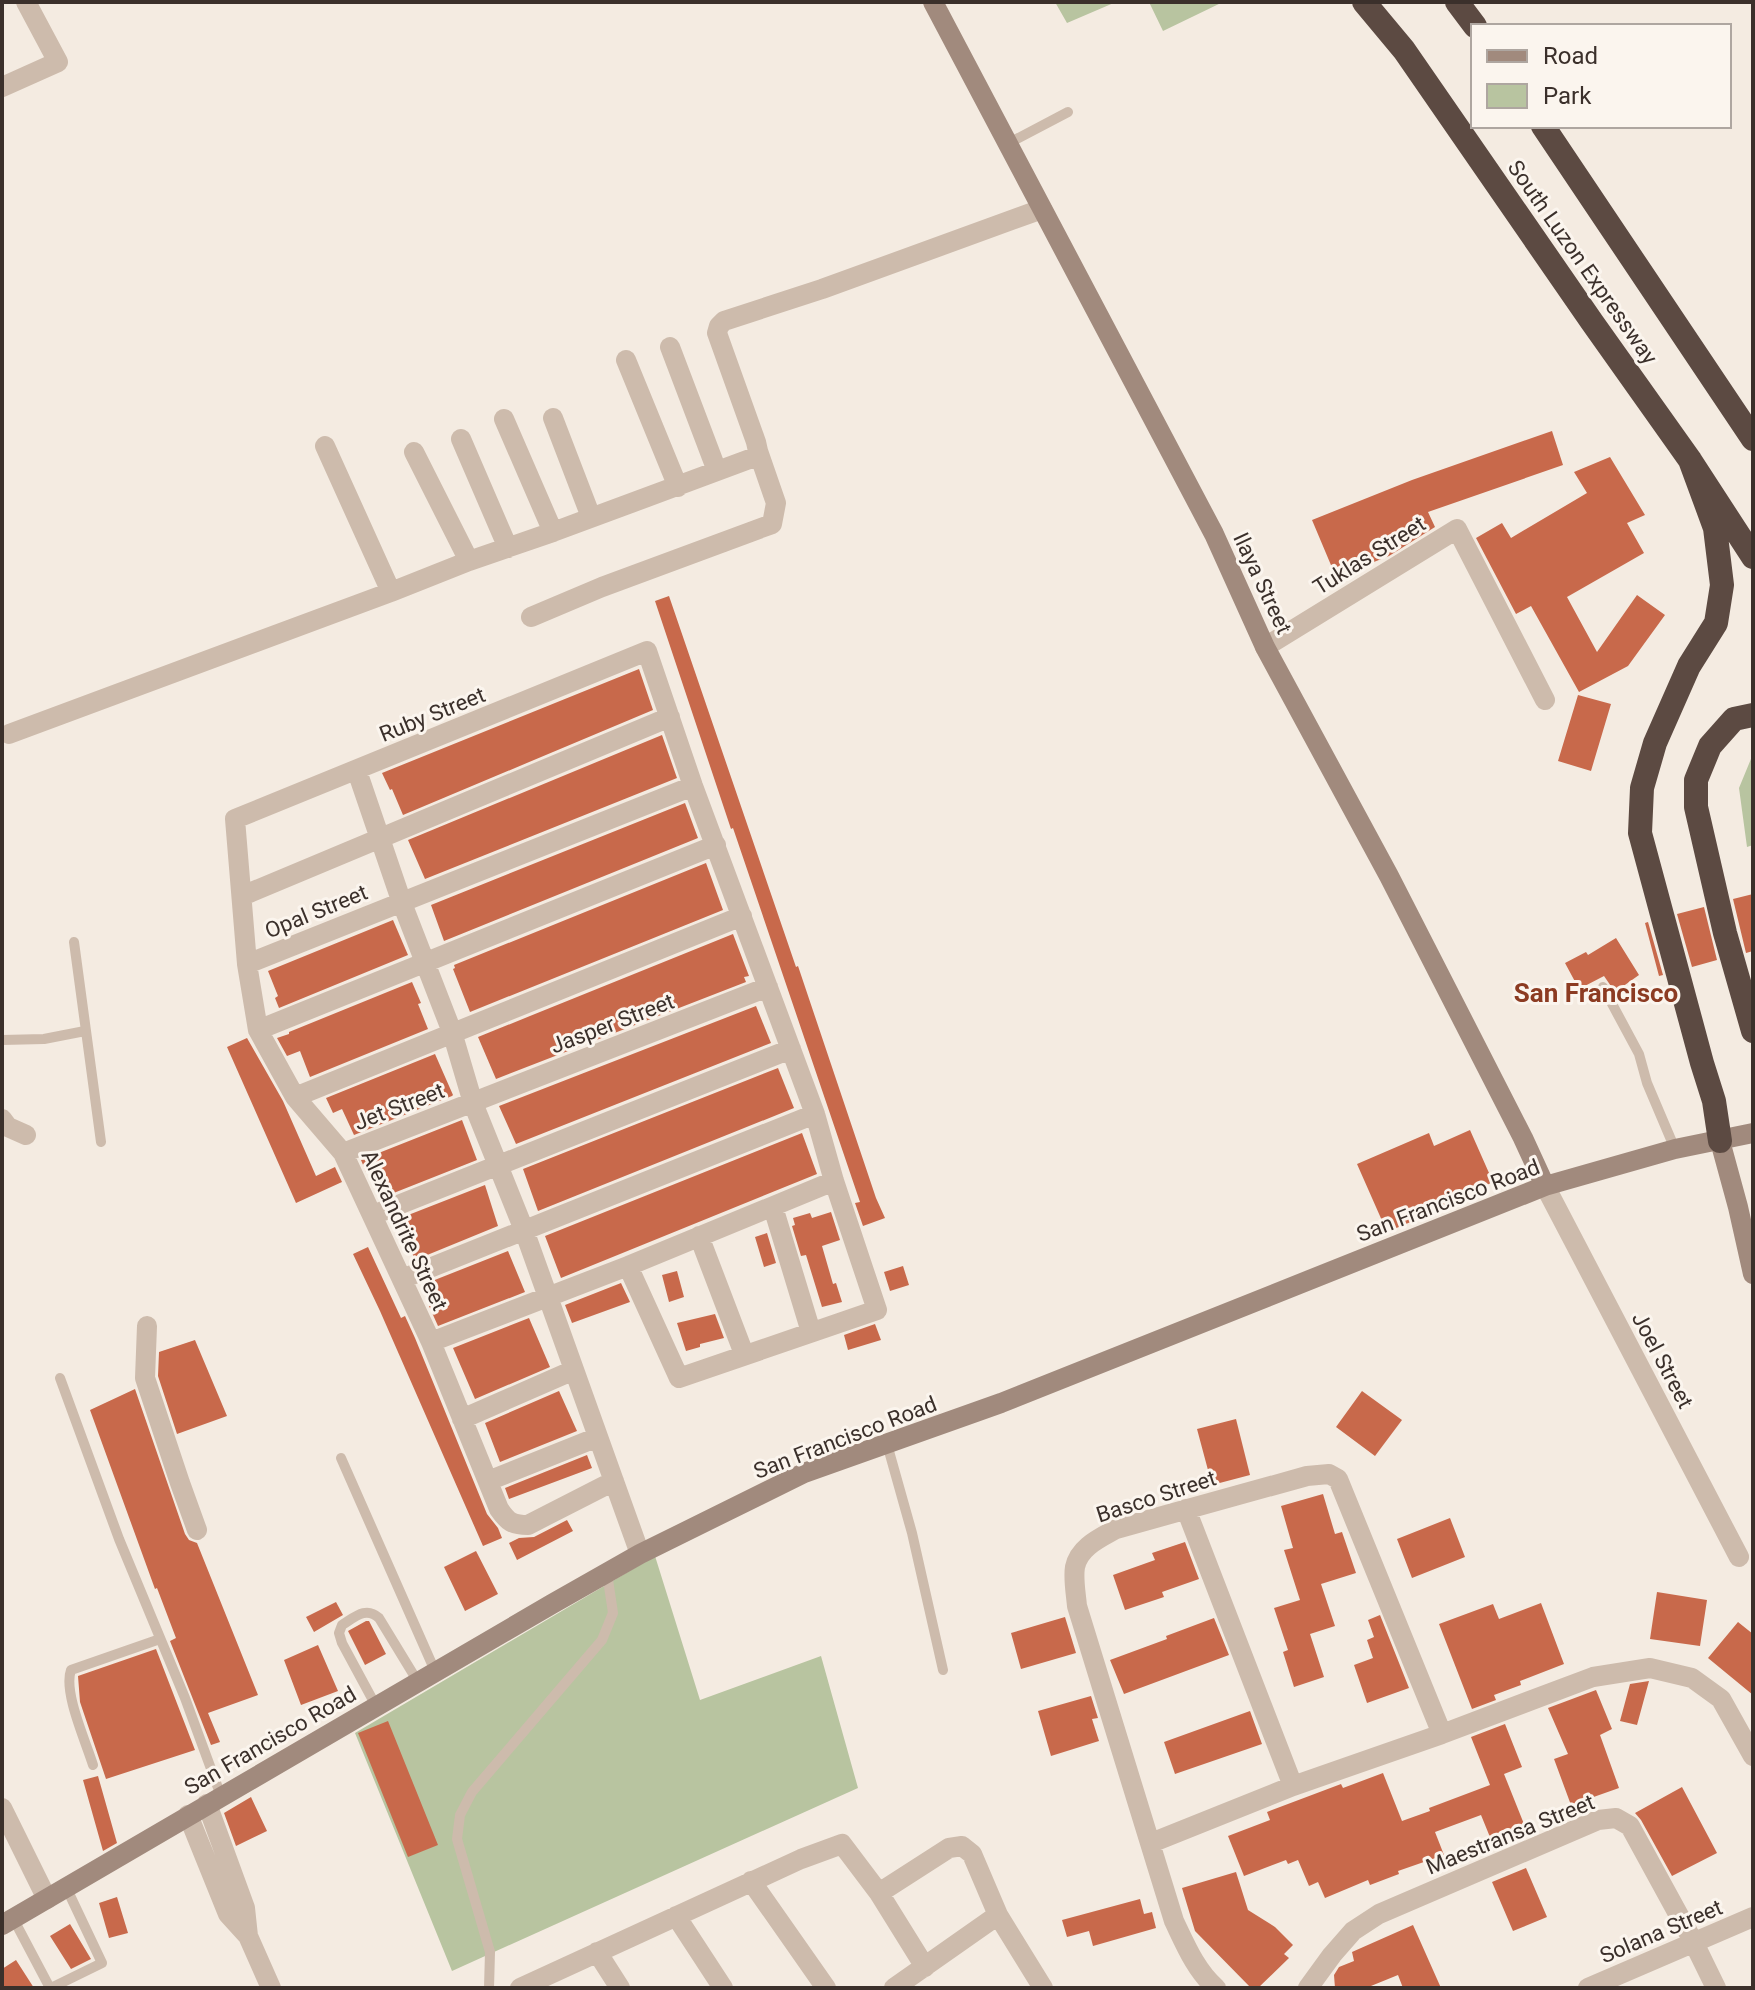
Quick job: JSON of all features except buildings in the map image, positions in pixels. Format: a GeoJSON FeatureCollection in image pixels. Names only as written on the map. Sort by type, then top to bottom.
{"type":"FeatureCollection","features":[{"type":"Feature","properties":{"kind":"highway","name":"South Luzon Expressway"},"geometry":{"type":"LineString","coordinates":[[1364,2],[1404,50],[1690,460],[1753,557]]}},
{"type":"Feature","properties":{"kind":"highway"},"geometry":{"type":"LineString","coordinates":[[1457,2],[1474,24]]}},
{"type":"Feature","properties":{"kind":"highway","name":"South Luzon Expressway"},"geometry":{"type":"LineString","coordinates":[[1544,128],[1753,439]]}},
{"type":"Feature","properties":{"kind":"highway"},"geometry":{"type":"LineString","coordinates":[[1690,460],[1715,528],[1722,585],[1716,623],[1689,666],[1655,743],[1642,788],[1640,833],[1714,1101],[1720,1141]]}},
{"type":"Feature","properties":{"kind":"highway"},"geometry":{"type":"LineString","coordinates":[[1753,715],[1734,719],[1710,746],[1696,780],[1696,807],[1725,933],[1753,1031]]}},
{"type":"Feature","properties":{"kind":"main road","name":"Ilaya Street"},"geometry":{"type":"LineString","coordinates":[[933,2],[1214,534],[1265,647],[1403,904],[1545,1186]]}},
{"type":"Feature","properties":{"kind":"main road","name":"San Francisco Road"},"geometry":{"type":"LineString","coordinates":[[8,1922],[640,1554],[804,1473],[1001,1403],[1545,1186],[1675,1149],[1753,1133]]}},
{"type":"Feature","properties":{"kind":"main road"},"geometry":{"type":"LineString","coordinates":[[1720,1141],[1753,1274]]}},
{"type":"Feature","properties":{"kind":"street"},"geometry":{"type":"LineString","coordinates":[[2,87],[58,62],[26,2]]}},
{"type":"Feature","properties":{"kind":"street"},"geometry":{"type":"LineString","coordinates":[[531,617],[602,587],[772,524],[776,503],[717,333],[724,321],[1042,209]]}},
{"type":"Feature","properties":{"kind":"street"},"geometry":{"type":"LineString","coordinates":[[670,347],[717,471]]}},
{"type":"Feature","properties":{"kind":"street"},"geometry":{"type":"LineString","coordinates":[[626,360],[678,487]]}},
{"type":"Feature","properties":{"kind":"street"},"geometry":{"type":"LineString","coordinates":[[553,418],[591,517]]}},
{"type":"Feature","properties":{"kind":"street"},"geometry":{"type":"LineString","coordinates":[[504,419],[553,532]]}},
{"type":"Feature","properties":{"kind":"street"},"geometry":{"type":"LineString","coordinates":[[461,439],[508,548]]}},
{"type":"Feature","properties":{"kind":"street"},"geometry":{"type":"LineString","coordinates":[[325,446],[391,592]]}},
{"type":"Feature","properties":{"kind":"street"},"geometry":{"type":"LineString","coordinates":[[9,734],[469,561],[678,487],[755,457],[758,451]]}},
{"type":"Feature","properties":{"kind":"street"},"geometry":{"type":"LineString","coordinates":[[414,452],[469,561]]}},
{"type":"Feature","properties":{"kind":"street","name":"Tuklas Street"},"geometry":{"type":"LineString","coordinates":[[1265,647],[1457,529],[1545,700]]}},
{"type":"Feature","properties":{"kind":"street","name":"Ruby Street"},"geometry":{"type":"LineString","coordinates":[[235,819],[647,651],[670,717]]}},
{"type":"Feature","properties":{"kind":"street"},"geometry":{"type":"LineString","coordinates":[[242,896],[670,717],[815,1114],[877,1310],[679,1378],[628,1266]]}},
{"type":"Feature","properties":{"kind":"street"},"geometry":{"type":"LineString","coordinates":[[357,771],[402,903],[452,1032],[473,1103],[524,1230],[640,1554]]}},
{"type":"Feature","properties":{"kind":"street","name":"Opal Street"},"geometry":{"type":"LineString","coordinates":[[247,964],[693,786]]}},
{"type":"Feature","properties":{"kind":"street","name":"Alexandrite Street"},"geometry":{"type":"LineString","coordinates":[[235,819],[247,964],[258,1030],[295,1097],[343,1153],[431,1342],[499,1509],[514,1525],[528,1525],[614,1481]]}},
{"type":"Feature","properties":{"kind":"street"},"geometry":{"type":"LineString","coordinates":[[258,1030],[716,845]]}},
{"type":"Feature","properties":{"kind":"street"},"geometry":{"type":"LineString","coordinates":[[295,1097],[742,916]]}},
{"type":"Feature","properties":{"kind":"street","name":"Jasper Street"},"geometry":{"type":"LineString","coordinates":[[473,1103],[768,987]]}},
{"type":"Feature","properties":{"kind":"street"},"geometry":{"type":"LineString","coordinates":[[373,1215],[791,1049]]}},
{"type":"Feature","properties":{"kind":"street","name":"Jet Street"},"geometry":{"type":"LineString","coordinates":[[343,1153],[473,1103]]}},
{"type":"Feature","properties":{"kind":"street"},"geometry":{"type":"LineString","coordinates":[[402,1279],[815,1114]]}},
{"type":"Feature","properties":{"kind":"street"},"geometry":{"type":"LineString","coordinates":[[2,1119],[8,1127],[26,1135]]}},
{"type":"Feature","properties":{"kind":"street"},"geometry":{"type":"LineString","coordinates":[[431,1342],[628,1266],[834,1181]]}},
{"type":"Feature","properties":{"kind":"street","name":"Joel Street"},"geometry":{"type":"LineString","coordinates":[[1545,1186],[1739,1557]]}},
{"type":"Feature","properties":{"kind":"street"},"geometry":{"type":"LineString","coordinates":[[773,1207],[811,1332]]}},
{"type":"Feature","properties":{"kind":"street"},"geometry":{"type":"LineString","coordinates":[[699,1236],[744,1354]]}},
{"type":"Feature","properties":{"kind":"street"},"geometry":{"type":"LineString","coordinates":[[147,1326],[145,1378],[197,1530]]}},
{"type":"Feature","properties":{"kind":"street"},"geometry":{"type":"LineString","coordinates":[[462,1419],[574,1370]]}},
{"type":"Feature","properties":{"kind":"street"},"geometry":{"type":"LineString","coordinates":[[488,1481],[598,1437]]}},
{"type":"Feature","properties":{"kind":"street","name":"Basco Street"},"geometry":{"type":"LineString","coordinates":[[1216,1988],[1194,1959],[1174,1921],[1077,1606],[1075,1568],[1092,1542],[1116,1529],[1307,1476],[1329,1474],[1338,1479],[1442,1734]]}},
{"type":"Feature","properties":{"kind":"street"},"geometry":{"type":"LineString","coordinates":[[1186,1509],[1293,1786]]}},
{"type":"Feature","properties":{"kind":"street"},"geometry":{"type":"LineString","coordinates":[[1151,1843],[1293,1786],[1593,1677],[1650,1668],[1692,1678],[1721,1699],[1753,1756]]}},
{"type":"Feature","properties":{"kind":"street"},"geometry":{"type":"LineString","coordinates":[[214,1800],[245,1908],[248,1936],[271,1988]]}},
{"type":"Feature","properties":{"kind":"street"},"geometry":{"type":"LineString","coordinates":[[2,1808],[47,1899]]}},
{"type":"Feature","properties":{"kind":"street"},"geometry":{"type":"LineString","coordinates":[[188,1815],[228,1914],[248,1936]]}},
{"type":"Feature","properties":{"kind":"street","name":"Maestransa Street"},"geometry":{"type":"LineString","coordinates":[[1308,1988],[1353,1931],[1379,1914],[1598,1820],[1616,1818],[1630,1826],[1716,1988]]}},
{"type":"Feature","properties":{"kind":"street"},"geometry":{"type":"LineString","coordinates":[[520,1988],[751,1881],[842,1844],[879,1893],[925,1967]]}},
{"type":"Feature","properties":{"kind":"street"},"geometry":{"type":"LineString","coordinates":[[879,1893],[949,1848],[962,1846],[972,1854],[998,1915],[1043,1988]]}},
{"type":"Feature","properties":{"kind":"street"},"geometry":{"type":"LineString","coordinates":[[751,1881],[826,1988]]}},
{"type":"Feature","properties":{"kind":"street"},"geometry":{"type":"LineString","coordinates":[[894,1988],[998,1915]]}},
{"type":"Feature","properties":{"kind":"street"},"geometry":{"type":"LineString","coordinates":[[676,1916],[723,1988]]}},
{"type":"Feature","properties":{"kind":"street","name":"Solana Street"},"geometry":{"type":"LineString","coordinates":[[1588,1988],[1753,1917]]}},
{"type":"Feature","properties":{"kind":"street"},"geometry":{"type":"LineString","coordinates":[[597,1952],[620,1988]]}},
{"type":"Feature","properties":{"kind":"lane"},"geometry":{"type":"LineString","coordinates":[[1007,144],[1068,112]]}},
{"type":"Feature","properties":{"kind":"lane"},"geometry":{"type":"LineString","coordinates":[[74,942],[101,1142]]}},
{"type":"Feature","properties":{"kind":"lane"},"geometry":{"type":"LineString","coordinates":[[1603,987],[1639,1054],[1647,1083],[1675,1149]]}},
{"type":"Feature","properties":{"kind":"lane"},"geometry":{"type":"LineString","coordinates":[[2,1040],[44,1039],[85,1031]]}},
{"type":"Feature","properties":{"kind":"lane"},"geometry":{"type":"LineString","coordinates":[[60,1378],[119,1539],[185,1698],[214,1800]]}},
{"type":"Feature","properties":{"kind":"lane"},"geometry":{"type":"LineString","coordinates":[[887,1444],[912,1533],[943,1670]]}},
{"type":"Feature","properties":{"kind":"lane"},"geometry":{"type":"LineString","coordinates":[[341,1458],[426,1676]]}},
{"type":"Feature","properties":{"kind":"lane"},"geometry":{"type":"LineString","coordinates":[[489,1988],[490,1952],[457,1839],[460,1815],[472,1792],[602,1640],[613,1613],[607,1573]]}},
{"type":"Feature","properties":{"kind":"lane"},"geometry":{"type":"LineString","coordinates":[[376,1706],[342,1643],[339,1633],[342,1625],[364,1612],[373,1612],[426,1676]]}},
{"type":"Feature","properties":{"kind":"lane"},"geometry":{"type":"LineString","coordinates":[[93,1765],[69,1692],[71,1670],[160,1639]]}},
{"type":"Feature","properties":{"kind":"lane"},"geometry":{"type":"LineString","coordinates":[[8,1922],[51,1988],[102,1963],[66,1887]]}},
{"type":"Feature","properties":{"kind":"green space"},"geometry":{"type":"Polygon","coordinates":[[[1055,2],[1116,2],[1067,23],[1055,2]]]}},
{"type":"Feature","properties":{"kind":"green space"},"geometry":{"type":"Polygon","coordinates":[[[1149,2],[1223,2],[1163,31],[1149,2]]]}},
{"type":"Feature","properties":{"kind":"green space"},"geometry":{"type":"Polygon","coordinates":[[[1753,754],[1753,845],[1747,847],[1739,788],[1753,754]]]}},
{"type":"Feature","properties":{"kind":"green space"},"geometry":{"type":"Polygon","coordinates":[[[655,1556],[700,1700],[821,1656],[858,1788],[452,1971],[355,1733],[655,1556]]]}},
{"type":"Feature","properties":{"kind":"district","name":"San Francisco"},"geometry":{"type":"Point","coordinates":[1596,993]}}]}
